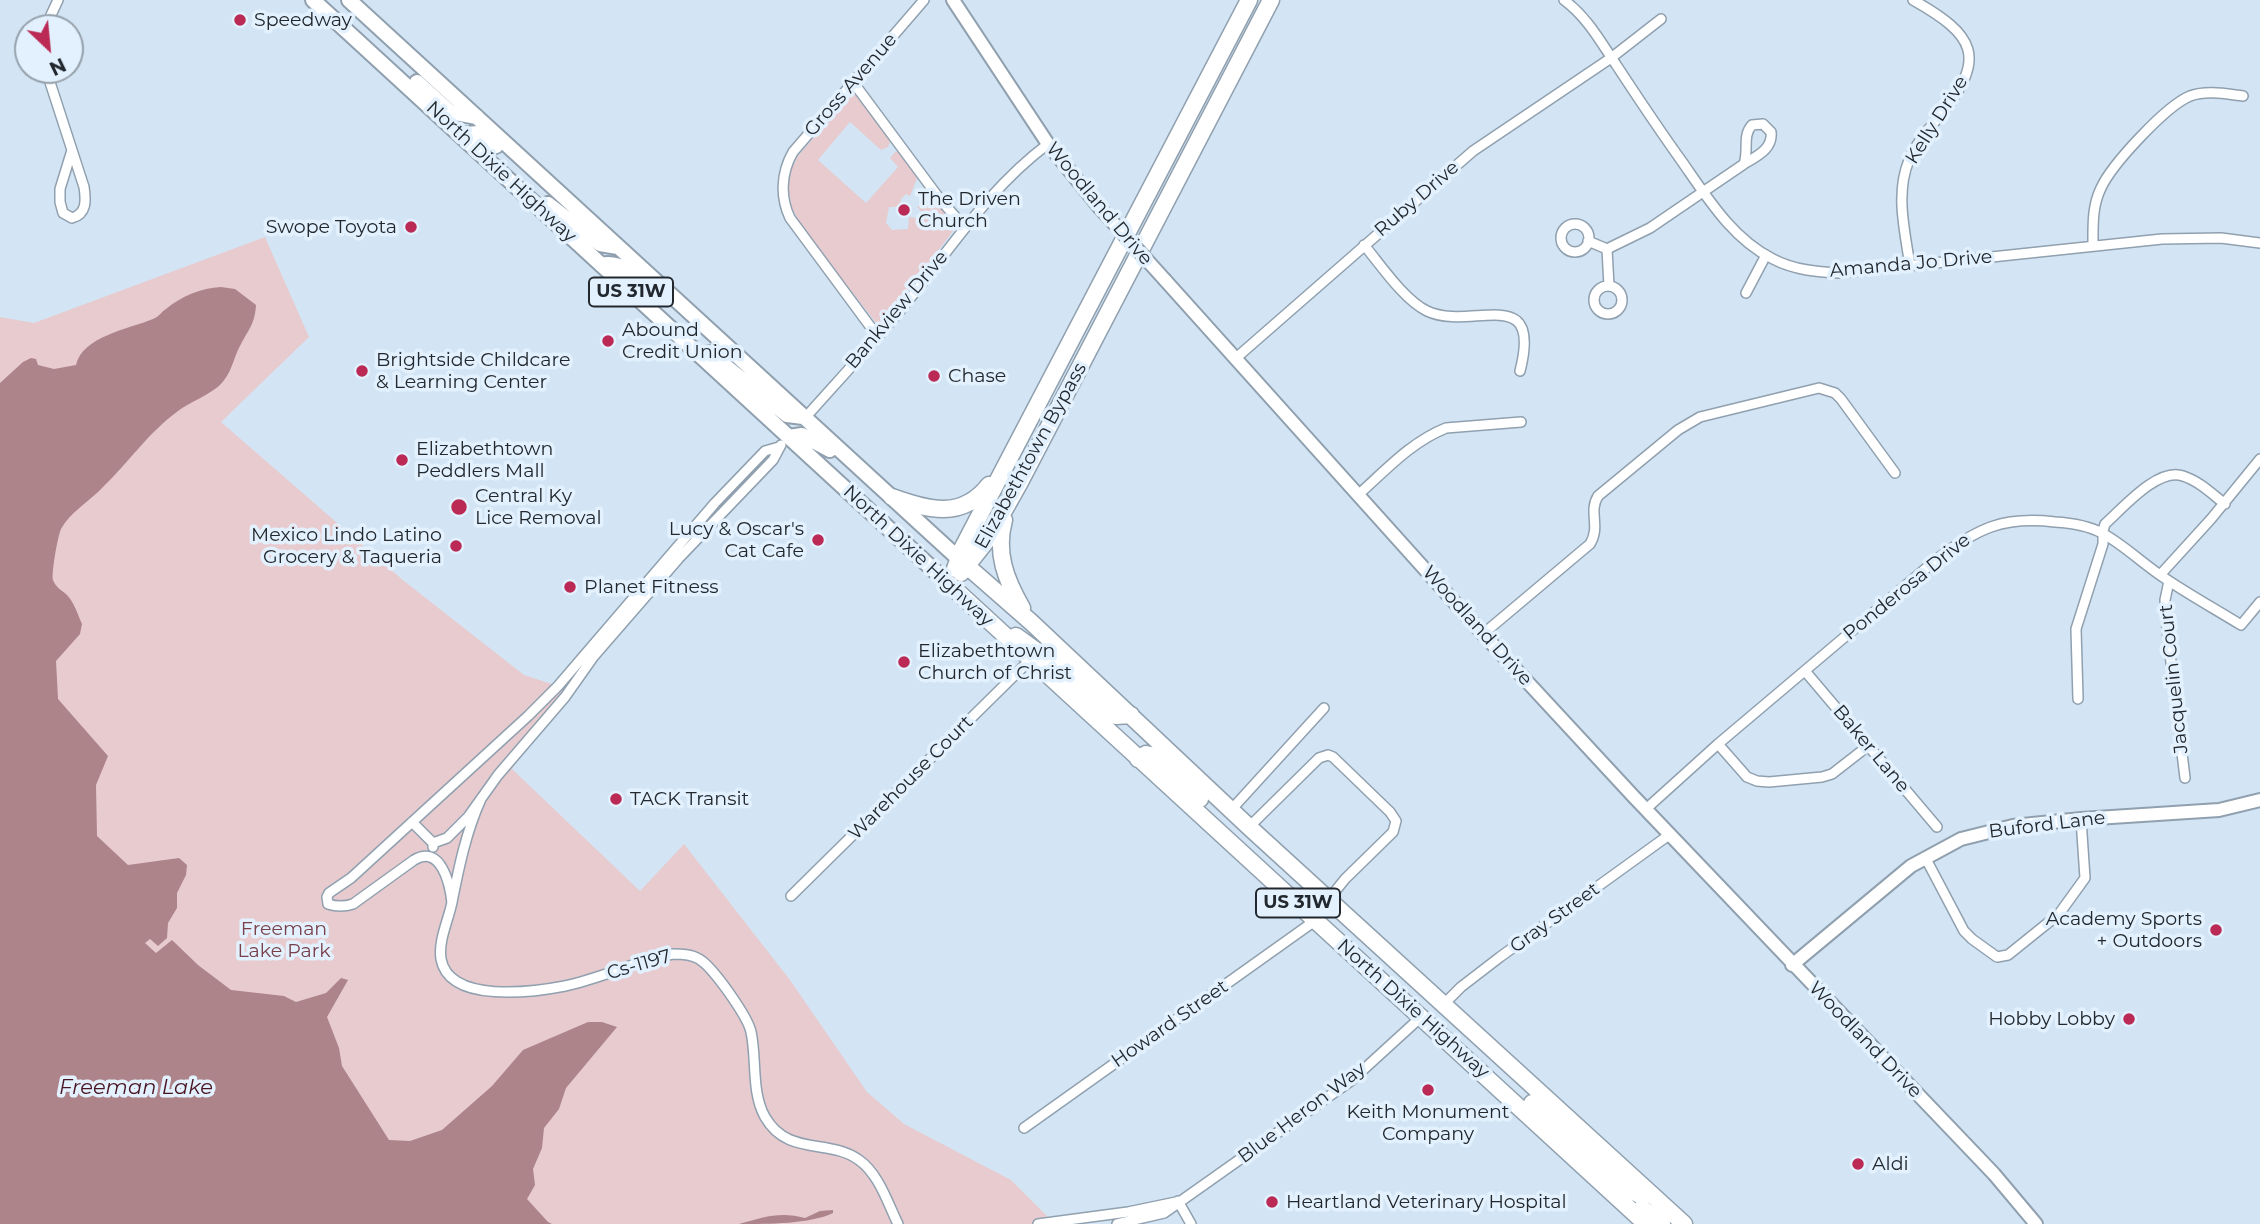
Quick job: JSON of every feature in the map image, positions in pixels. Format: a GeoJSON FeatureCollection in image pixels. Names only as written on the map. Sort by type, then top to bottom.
{"type":"FeatureCollection","features":[{"type":"Feature","properties":{"kind":"highway","name":"Elizabethtown Bypass"},"geometry":{"type":"LineString","coordinates":[[949,584],[963,563],[1008,461],[1249,0]]}},
{"type":"Feature","properties":{"kind":"highway","name":"Elizabethtown Bypass"},"geometry":{"type":"LineString","coordinates":[[963,563],[988,539],[1020,482],[1271,0]]}},
{"type":"Feature","properties":{"kind":"highway"},"geometry":{"type":"LineString","coordinates":[[890,495],[934,509],[962,506],[983,493],[1008,461]]}},
{"type":"Feature","properties":{"kind":"highway"},"geometry":{"type":"LineString","coordinates":[[1020,482],[1002,529],[1001,559],[1010,587],[1031,622]]}},
{"type":"Feature","properties":{"kind":"highway","name":"US 31W"},"geometry":{"type":"LineString","coordinates":[[963,563],[1031,622]]}},
{"type":"Feature","properties":{"kind":"highway","name":"North Dixie Highway"},"geometry":{"type":"LineString","coordinates":[[949,584],[1646,1224]]}},
{"type":"Feature","properties":{"kind":"highway","name":"North Dixie Highway"},"geometry":{"type":"LineString","coordinates":[[1031,622],[1278,854],[1684,1224]]}},
{"type":"Feature","properties":{"kind":"highway"},"geometry":{"type":"LineString","coordinates":[[1000,632],[1014,635],[1027,643],[1079,684],[1109,712],[1116,716],[1131,715]]}},
{"type":"Feature","properties":{"kind":"highway"},"geometry":{"type":"LineString","coordinates":[[1138,759],[1146,754],[1155,756],[1249,843],[1278,854]]}},
{"type":"Feature","properties":{"kind":"highway"},"geometry":{"type":"LineString","coordinates":[[1219,830],[1275,872],[1417,1000],[1424,1005],[1444,1004]]}},
{"type":"Feature","properties":{"kind":"highway"},"geometry":{"type":"LineString","coordinates":[[1421,1017],[1440,1023],[1450,1030],[1624,1185],[1641,1196],[1659,1202]]}},
{"type":"Feature","properties":{"kind":"highway"},"geometry":{"type":"LineString","coordinates":[[1604,1184],[1628,1198],[1662,1224]]}},
{"type":"Feature","properties":{"kind":"main road","name":"North Dixie Highway"},"geometry":{"type":"LineString","coordinates":[[313,0],[697,352],[784,442],[949,584]]}},
{"type":"Feature","properties":{"kind":"main road"},"geometry":{"type":"LineString","coordinates":[[339,0],[384,39],[394,42]]}},
{"type":"Feature","properties":{"kind":"main road","name":"North Dixie Highway"},"geometry":{"type":"LineString","coordinates":[[349,0],[963,563]]}},
{"type":"Feature","properties":{"kind":"main road"},"geometry":{"type":"LineString","coordinates":[[352,35],[367,37],[450,112],[477,117]]}},
{"type":"Feature","properties":{"kind":"main road"},"geometry":{"type":"LineString","coordinates":[[464,139],[477,133],[487,138],[554,198],[568,201]]}},
{"type":"Feature","properties":{"kind":"main road"},"geometry":{"type":"LineString","coordinates":[[464,139],[481,144],[540,197],[600,244],[619,247]]}},
{"type":"Feature","properties":{"kind":"main road"},"geometry":{"type":"LineString","coordinates":[[602,265],[609,263],[622,267],[675,308],[724,354],[735,354]]}},
{"type":"Feature","properties":{"kind":"main road"},"geometry":{"type":"LineString","coordinates":[[697,352],[712,354],[787,415],[805,418]]}},
{"type":"Feature","properties":{"kind":"main road"},"geometry":{"type":"LineString","coordinates":[[784,442],[802,435],[818,442],[835,453],[875,492],[890,495]]}},
{"type":"Feature","properties":{"kind":"street","name":"Gross Avenue"},"geometry":{"type":"LineString","coordinates":[[878,337],[790,218],[783,197],[785,174],[793,152],[924,0]]}},
{"type":"Feature","properties":{"kind":"street","name":"Woodland Drive"},"geometry":{"type":"LineString","coordinates":[[953,0],[1048,144],[1099,207],[1483,634],[1792,965],[1994,1174],[2036,1224]]}},
{"type":"Feature","properties":{"kind":"street","name":"Amanda Jo Drive"},"geometry":{"type":"LineString","coordinates":[[1564,0],[1593,28],[1704,193],[1738,234],[1766,255],[1786,265],[1824,273],[1857,272],[2198,237],[2260,243]]}},
{"type":"Feature","properties":{"kind":"street","name":"Kelly Drive"},"geometry":{"type":"LineString","coordinates":[[1910,266],[1902,206],[1905,171],[1917,144],[1967,77],[1969,57],[1964,39],[1957,29],[1940,15],[1913,0]]}},
{"type":"Feature","properties":{"kind":"street","name":"Ruby Drive"},"geometry":{"type":"LineString","coordinates":[[1236,358],[1473,151],[1611,58],[1661,19]]}},
{"type":"Feature","properties":{"kind":"street"},"geometry":{"type":"LineString","coordinates":[[853,82],[939,198],[965,228]]}},
{"type":"Feature","properties":{"kind":"street"},"geometry":{"type":"LineString","coordinates":[[51,84],[72,150],[84,187],[85,200],[81,214],[72,218],[63,213],[59,195],[72,150]]}},
{"type":"Feature","properties":{"kind":"street"},"geometry":{"type":"LineString","coordinates":[[2093,246],[2095,205],[2100,188],[2112,170],[2158,119],[2182,100],[2197,94],[2223,93],[2243,96]]}},
{"type":"Feature","properties":{"kind":"street","name":"Bankview Drive"},"geometry":{"type":"LineString","coordinates":[[805,418],[878,337],[992,194],[1048,144]]}},
{"type":"Feature","properties":{"kind":"street"},"geometry":{"type":"LineString","coordinates":[[1588,241],[1607,249],[1650,228],[1744,164]]}},
{"type":"Feature","properties":{"kind":"street"},"geometry":{"type":"LineString","coordinates":[[1364,245],[1406,295],[1427,311],[1446,316],[1500,314],[1516,320],[1523,329],[1525,340],[1520,371]]}},
{"type":"Feature","properties":{"kind":"street"},"geometry":{"type":"LineString","coordinates":[[1607,249],[1609,286]]}},
{"type":"Feature","properties":{"kind":"street"},"geometry":{"type":"LineString","coordinates":[[1746,293],[1766,255]]}},
{"type":"Feature","properties":{"kind":"street"},"geometry":{"type":"LineString","coordinates":[[1483,634],[1590,544],[1597,528],[1594,508],[1598,496],[1678,430],[1700,417],[1803,390],[1828,390],[1841,399],[1895,473]]}},
{"type":"Feature","properties":{"kind":"street"},"geometry":{"type":"LineString","coordinates":[[1359,494],[1420,440],[1435,432],[1446,428],[1521,422]]}},
{"type":"Feature","properties":{"kind":"street"},"geometry":{"type":"LineString","coordinates":[[433,843],[447,838],[468,817],[507,763],[565,697],[594,656],[678,558],[773,460],[784,442]]}},
{"type":"Feature","properties":{"kind":"street"},"geometry":{"type":"LineString","coordinates":[[452,903],[450,886],[441,866],[434,858],[425,856],[414,860],[353,904],[328,904],[327,897],[547,698],[715,503],[765,451],[784,442]]}},
{"type":"Feature","properties":{"kind":"street"},"geometry":{"type":"LineString","coordinates":[[2164,578],[2260,460]]}},
{"type":"Feature","properties":{"kind":"street"},"geometry":{"type":"LineString","coordinates":[[2078,699],[2076,629],[2103,544],[2105,524],[2152,483],[2167,475],[2190,479],[2225,504]]}},
{"type":"Feature","properties":{"kind":"street","name":"Ponderosa Drive"},"geometry":{"type":"LineString","coordinates":[[1646,809],[1718,744],[1952,548],[1992,524],[2030,519],[2068,523],[2102,533],[2164,578],[2241,625],[2260,602]]}},
{"type":"Feature","properties":{"kind":"street","name":"Jacquelin Court"},"geometry":{"type":"LineString","coordinates":[[2164,578],[2167,629],[2185,778]]}},
{"type":"Feature","properties":{"kind":"street","name":"Warehouse Court"},"geometry":{"type":"LineString","coordinates":[[791,896],[1030,660]]}},
{"type":"Feature","properties":{"kind":"street","name":"Baker Lane"},"geometry":{"type":"LineString","coordinates":[[1805,671],[1937,827]]}},
{"type":"Feature","properties":{"kind":"street"},"geometry":{"type":"LineString","coordinates":[[1231,810],[1324,708]]}},
{"type":"Feature","properties":{"kind":"street"},"geometry":{"type":"LineString","coordinates":[[1718,744],[1747,777],[1769,782],[1832,774],[1868,746]]}},
{"type":"Feature","properties":{"kind":"street"},"geometry":{"type":"LineString","coordinates":[[1249,827],[1319,758],[1328,755],[1333,757],[1396,821],[1392,832],[1345,878],[1329,899]]}},
{"type":"Feature","properties":{"kind":"street","name":"Cs-1197"},"geometry":{"type":"LineString","coordinates":[[481,799],[466,840],[444,934],[441,960],[456,981],[474,988],[494,991],[542,990],[592,979],[673,954],[699,959],[729,993],[751,1028],[758,1098],[770,1125],[797,1144],[841,1152],[860,1160],[874,1178],[898,1224]]}},
{"type":"Feature","properties":{"kind":"street","name":"Buford Lane"},"geometry":{"type":"LineString","coordinates":[[1792,965],[1911,866],[1961,839],[1999,828],[2081,819],[2219,810],[2260,800]]}},
{"type":"Feature","properties":{"kind":"street"},"geometry":{"type":"LineString","coordinates":[[1925,857],[1964,931],[1997,957],[2008,955],[2059,914],[2085,878],[2081,819]]}},
{"type":"Feature","properties":{"kind":"street"},"geometry":{"type":"LineString","coordinates":[[412,822],[433,843],[434,858]]}},
{"type":"Feature","properties":{"kind":"street","name":"Gray Street"},"geometry":{"type":"LineString","coordinates":[[1444,1004],[1500,957],[1669,835]]}},
{"type":"Feature","properties":{"kind":"street","name":"Howard Street"},"geometry":{"type":"LineString","coordinates":[[1024,1128],[1316,920]]}},
{"type":"Feature","properties":{"kind":"street","name":"Blue Heron Way"},"geometry":{"type":"LineString","coordinates":[[1117,1224],[1164,1213],[1352,1080],[1421,1017]]}},
{"type":"Feature","properties":{"kind":"street"},"geometry":{"type":"LineString","coordinates":[[1178,1201],[1191,1224]]}},
{"type":"Feature","properties":{"kind":"street","name":"Blue Heron Way"},"geometry":{"type":"LineString","coordinates":[[1038,1224],[1128,1212],[1178,1201]]}},
{"type":"Feature","properties":{"kind":"green space"},"geometry":{"type":"Polygon","coordinates":[[[855,90],[891,140],[888,147],[881,150],[850,122],[818,160],[866,203],[898,167],[890,158],[895,152],[900,152],[918,176],[910,196],[906,194],[901,199],[900,207],[889,207],[886,223],[892,230],[908,229],[909,217],[917,218],[922,213],[917,206],[939,204],[956,227],[882,325],[877,324],[804,231],[792,208],[788,186],[791,170],[798,156],[855,90]]]}},
{"type":"Feature","properties":{"kind":"green space","name":"Freeman Lake Park"},"geometry":{"type":"Polygon","coordinates":[[[265,237],[309,337],[221,422],[404,581],[524,675],[558,686],[565,697],[543,721],[512,769],[640,891],[684,844],[790,980],[867,1092],[904,1124],[1011,1180],[1052,1224],[0,1224],[0,317],[34,323],[265,237]]]}},
{"type":"Feature","properties":{"kind":"water","name":"Freeman Lake"},"geometry":{"type":"Polygon","coordinates":[[[221,287],[235,289],[256,305],[253,321],[227,376],[214,390],[183,408],[157,429],[98,492],[70,517],[61,529],[58,539],[53,580],[72,601],[82,624],[80,634],[56,661],[58,699],[108,756],[96,785],[97,836],[128,865],[179,858],[187,865],[186,875],[177,893],[177,908],[168,923],[167,938],[158,946],[150,939],[145,943],[156,953],[172,940],[198,965],[231,990],[284,996],[296,1002],[326,993],[341,978],[348,980],[327,1017],[339,1048],[342,1066],[389,1140],[410,1141],[442,1130],[492,1086],[523,1050],[588,1022],[602,1022],[617,1027],[566,1088],[559,1109],[544,1128],[542,1148],[533,1169],[535,1185],[527,1199],[552,1224],[0,1224],[0,383],[31,358],[36,359],[38,365],[54,369],[76,365],[80,355],[97,340],[155,318],[172,304],[192,294],[221,287]]]}},
{"type":"Feature","properties":{"kind":"water"},"geometry":{"type":"Polygon","coordinates":[[[833,1210],[833,1213],[824,1217],[801,1221],[739,1224],[780,1215],[805,1218],[820,1211],[833,1210]]]}},
{"type":"Feature","properties":{"kind":"place","name":"Speedway"},"geometry":{"type":"Point","coordinates":[240,20]}},
{"type":"Feature","properties":{"kind":"place","name":"The Driven Church"},"geometry":{"type":"Point","coordinates":[904,210]}},
{"type":"Feature","properties":{"kind":"place","name":"Swope Toyota"},"geometry":{"type":"Point","coordinates":[411,227]}},
{"type":"Feature","properties":{"kind":"place","name":"Abound Credit Union"},"geometry":{"type":"Point","coordinates":[608,341]}},
{"type":"Feature","properties":{"kind":"place","name":"Brightside Childcare & Learning Center"},"geometry":{"type":"Point","coordinates":[362,371]}},
{"type":"Feature","properties":{"kind":"place","name":"Chase"},"geometry":{"type":"Point","coordinates":[934,376]}},
{"type":"Feature","properties":{"kind":"place","name":"Elizabethtown Peddlers Mall"},"geometry":{"type":"Point","coordinates":[402,460]}},
{"type":"Feature","properties":{"kind":"place","name":"Central Ky Lice Removal"},"geometry":{"type":"Point","coordinates":[459,507]}},
{"type":"Feature","properties":{"kind":"place","name":"Lucy & Oscar's Cat Cafe"},"geometry":{"type":"Point","coordinates":[818,540]}},
{"type":"Feature","properties":{"kind":"place","name":"Mexico Lindo Latino Grocery & Taqueria"},"geometry":{"type":"Point","coordinates":[456,546]}},
{"type":"Feature","properties":{"kind":"place","name":"Planet Fitness"},"geometry":{"type":"Point","coordinates":[570,587]}},
{"type":"Feature","properties":{"kind":"place","name":"Elizabethtown Church of Christ"},"geometry":{"type":"Point","coordinates":[904,662]}},
{"type":"Feature","properties":{"kind":"place","name":"TACK Transit"},"geometry":{"type":"Point","coordinates":[616,799]}},
{"type":"Feature","properties":{"kind":"place","name":"Academy Sports + Outdoors"},"geometry":{"type":"Point","coordinates":[2216,930]}},
{"type":"Feature","properties":{"kind":"place","name":"Hobby Lobby"},"geometry":{"type":"Point","coordinates":[2129,1019]}},
{"type":"Feature","properties":{"kind":"place","name":"Keith Monument Company"},"geometry":{"type":"Point","coordinates":[1428,1090]}},
{"type":"Feature","properties":{"kind":"place","name":"Aldi"},"geometry":{"type":"Point","coordinates":[1858,1164]}},
{"type":"Feature","properties":{"kind":"place","name":"Heartland Veterinary Hospital"},"geometry":{"type":"Point","coordinates":[1272,1202]}}]}
